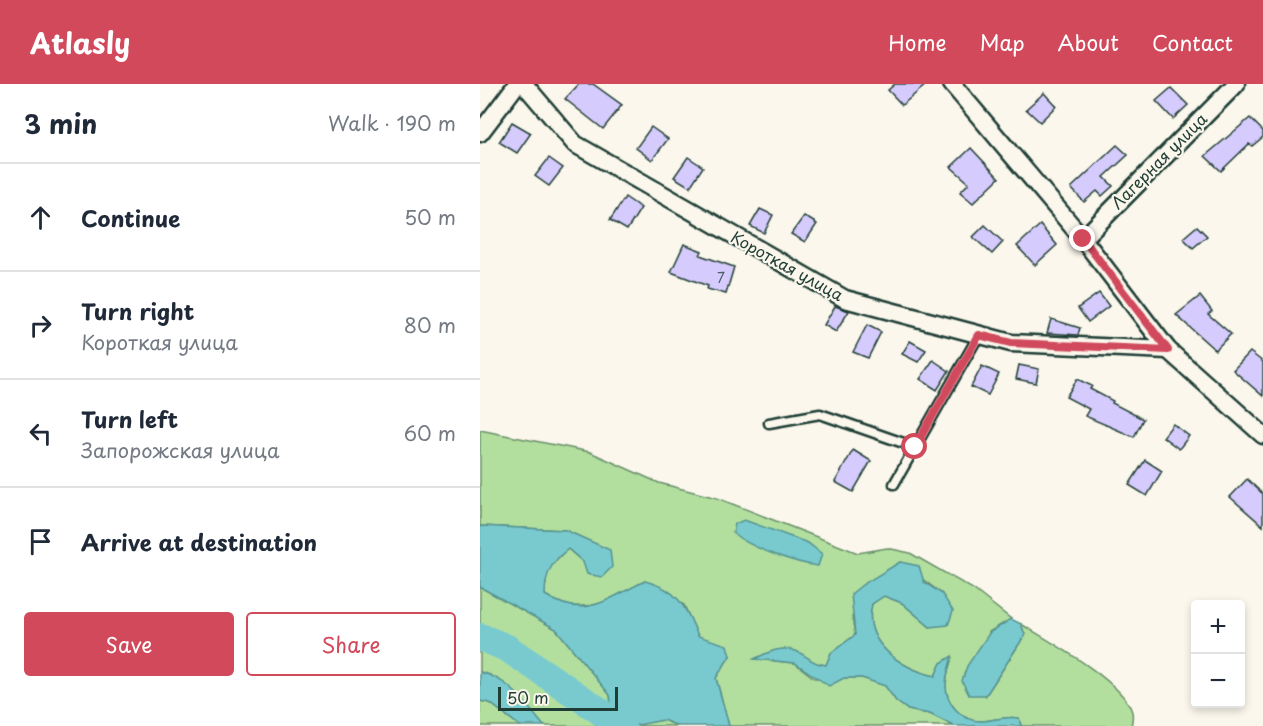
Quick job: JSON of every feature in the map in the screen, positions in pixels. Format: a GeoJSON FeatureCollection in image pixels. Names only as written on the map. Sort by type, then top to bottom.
{"type":"FeatureCollection","features":[{"type":"Feature","properties":{"kind":"street"},"geometry":{"type":"LineString","coordinates":[[480,133],[517,84]]}},
{"type":"Feature","properties":{"kind":"street","name":"Короткая улица"},"geometry":{"type":"LineString","coordinates":[[524,84],[575,144],[845,299],[1011,343],[1168,350]]}},
{"type":"Feature","properties":{"kind":"street"},"geometry":{"type":"LineString","coordinates":[[952,84],[1083,239],[1168,350],[1263,435]]}},
{"type":"Feature","properties":{"kind":"street","name":"Лагерная улица"},"geometry":{"type":"LineString","coordinates":[[1083,239],[1236,84]]}},
{"type":"Feature","properties":{"kind":"lane"},"geometry":{"type":"LineString","coordinates":[[894,484],[979,335]]}},
{"type":"Feature","properties":{"kind":"lane"},"geometry":{"type":"LineString","coordinates":[[769,423],[820,414],[915,447]]}},
{"type":"Feature","properties":{"kind":"green space"},"geometry":{"type":"Polygon","coordinates":[[[480,430],[590,452],[659,483],[717,498],[858,553],[887,548],[910,553],[973,589],[1011,619],[989,632],[986,695],[1025,635],[1021,624],[1083,663],[1115,688],[1132,712],[1131,726],[1021,726],[1019,718],[975,721],[962,715],[952,705],[947,692],[947,678],[952,657],[941,663],[935,676],[922,672],[887,652],[873,631],[870,618],[872,604],[884,596],[902,603],[930,627],[942,594],[900,562],[883,573],[852,617],[855,635],[831,653],[826,665],[815,663],[787,650],[769,652],[756,659],[795,663],[814,678],[862,678],[885,685],[896,701],[908,710],[930,714],[954,726],[729,726],[716,678],[730,656],[698,636],[684,605],[645,581],[600,605],[565,607],[545,595],[546,580],[553,564],[568,549],[583,562],[609,550],[565,530],[480,526],[480,430]]]}},
{"type":"Feature","properties":{"kind":"green space"},"geometry":{"type":"Polygon","coordinates":[[[480,587],[556,629],[610,695],[613,718],[611,726],[544,726],[490,675],[480,672],[480,587]]]}},
{"type":"Feature","properties":{"kind":"green space"},"geometry":{"type":"Polygon","coordinates":[[[480,701],[490,703],[520,726],[480,726],[480,701]]]}},
{"type":"Feature","properties":{"kind":"green space"},"geometry":{"type":"Polygon","coordinates":[[[663,720],[678,726],[633,726],[634,725],[663,720]]]}},
{"type":"Feature","properties":{"kind":"water"},"geometry":{"type":"Polygon","coordinates":[[[744,520],[808,543],[822,554],[818,566],[773,554],[741,539],[733,533],[735,524],[744,520]]]}},
{"type":"Feature","properties":{"kind":"water"},"geometry":{"type":"Polygon","coordinates":[[[480,526],[565,530],[610,550],[612,567],[602,577],[587,574],[583,562],[568,549],[557,559],[546,581],[545,595],[560,603],[573,606],[596,604],[645,581],[656,584],[673,594],[689,616],[698,636],[727,645],[730,656],[716,678],[729,726],[678,726],[663,720],[633,726],[611,726],[613,718],[610,695],[556,629],[480,587],[480,526]]]}},
{"type":"Feature","properties":{"kind":"water"},"geometry":{"type":"Polygon","coordinates":[[[900,562],[919,566],[924,582],[942,594],[953,611],[948,625],[930,627],[902,603],[884,596],[872,604],[870,618],[879,642],[898,660],[935,676],[941,663],[952,656],[946,691],[956,710],[968,718],[982,721],[1009,717],[1019,718],[1021,726],[954,726],[930,714],[908,710],[896,701],[885,686],[862,678],[844,678],[829,686],[795,663],[754,659],[774,650],[790,649],[826,665],[831,653],[855,635],[851,594],[900,562]]]}},
{"type":"Feature","properties":{"kind":"water"},"geometry":{"type":"Polygon","coordinates":[[[1011,619],[1021,624],[1025,635],[986,695],[969,695],[962,681],[967,666],[990,632],[1011,619]]]}},
{"type":"Feature","properties":{"kind":"water"},"geometry":{"type":"Polygon","coordinates":[[[480,672],[509,687],[524,701],[544,726],[520,726],[490,703],[480,701],[480,672]]]}},
{"type":"Feature","properties":{"kind":"building"},"geometry":{"type":"Polygon","coordinates":[[[579,84],[593,84],[622,105],[603,129],[565,99],[579,84]]]}},
{"type":"Feature","properties":{"kind":"building"},"geometry":{"type":"Polygon","coordinates":[[[895,84],[927,84],[902,105],[888,90],[895,84]]]}},
{"type":"Feature","properties":{"kind":"building"},"geometry":{"type":"Polygon","coordinates":[[[1171,88],[1188,105],[1173,119],[1156,101],[1171,88]]]}},
{"type":"Feature","properties":{"kind":"building"},"geometry":{"type":"Polygon","coordinates":[[[1044,93],[1056,106],[1040,122],[1026,109],[1044,93]]]}},
{"type":"Feature","properties":{"kind":"building"},"geometry":{"type":"Polygon","coordinates":[[[1250,118],[1263,131],[1263,137],[1252,146],[1249,144],[1221,171],[1205,156],[1250,118]]]}},
{"type":"Feature","properties":{"kind":"building"},"geometry":{"type":"Polygon","coordinates":[[[512,122],[531,133],[517,153],[499,142],[512,122]]]}},
{"type":"Feature","properties":{"kind":"building"},"geometry":{"type":"Polygon","coordinates":[[[651,127],[668,139],[652,160],[636,148],[651,127]]]}},
{"type":"Feature","properties":{"kind":"building"},"geometry":{"type":"Polygon","coordinates":[[[1117,145],[1128,155],[1104,177],[1113,186],[1102,196],[1097,191],[1084,202],[1071,188],[1117,145]]]}},
{"type":"Feature","properties":{"kind":"building"},"geometry":{"type":"Polygon","coordinates":[[[971,148],[999,178],[973,203],[960,192],[969,183],[951,167],[971,148]]]}},
{"type":"Feature","properties":{"kind":"building"},"geometry":{"type":"Polygon","coordinates":[[[688,157],[703,167],[690,187],[674,177],[688,157]]]}},
{"type":"Feature","properties":{"kind":"building"},"geometry":{"type":"Polygon","coordinates":[[[549,158],[563,168],[549,186],[535,176],[549,158]]]}},
{"type":"Feature","properties":{"kind":"building"},"geometry":{"type":"Polygon","coordinates":[[[625,197],[641,208],[627,230],[610,220],[625,197]]]}},
{"type":"Feature","properties":{"kind":"building"},"geometry":{"type":"Polygon","coordinates":[[[760,209],[773,215],[764,233],[750,226],[760,209]]]}},
{"type":"Feature","properties":{"kind":"building"},"geometry":{"type":"Polygon","coordinates":[[[804,216],[817,224],[805,242],[791,234],[804,216]]]}},
{"type":"Feature","properties":{"kind":"building"},"geometry":{"type":"Polygon","coordinates":[[[985,225],[1003,242],[992,254],[973,237],[985,225]]]}},
{"type":"Feature","properties":{"kind":"building"},"geometry":{"type":"Polygon","coordinates":[[[1040,225],[1057,245],[1035,265],[1017,246],[1040,225]]]}},
{"type":"Feature","properties":{"kind":"building"},"geometry":{"type":"Polygon","coordinates":[[[1197,226],[1207,236],[1193,248],[1183,238],[1197,226]]]}},
{"type":"Feature","properties":{"kind":"building"},"geometry":{"type":"Polygon","coordinates":[[[684,244],[702,251],[700,255],[734,267],[726,294],[707,289],[708,286],[671,272],[684,244]]]}},
{"type":"Feature","properties":{"kind":"building"},"geometry":{"type":"Polygon","coordinates":[[[1099,293],[1109,306],[1088,322],[1078,308],[1099,293]]]}},
{"type":"Feature","properties":{"kind":"building"},"geometry":{"type":"Polygon","coordinates":[[[1200,296],[1212,311],[1208,314],[1231,334],[1215,350],[1176,315],[1200,296]]]}},
{"type":"Feature","properties":{"kind":"building"},"geometry":{"type":"Polygon","coordinates":[[[835,306],[849,311],[836,332],[824,325],[835,306]]]}},
{"type":"Feature","properties":{"kind":"building"},"geometry":{"type":"Polygon","coordinates":[[[1051,319],[1080,328],[1078,335],[1047,333],[1051,319]]]}},
{"type":"Feature","properties":{"kind":"building"},"geometry":{"type":"Polygon","coordinates":[[[867,325],[881,332],[868,358],[853,352],[867,325]]]}},
{"type":"Feature","properties":{"kind":"building"},"geometry":{"type":"Polygon","coordinates":[[[910,341],[926,350],[918,362],[902,354],[910,341]]]}},
{"type":"Feature","properties":{"kind":"building"},"geometry":{"type":"Polygon","coordinates":[[[1250,352],[1263,362],[1263,396],[1233,370],[1250,352]]]}},
{"type":"Feature","properties":{"kind":"building"},"geometry":{"type":"Polygon","coordinates":[[[933,360],[949,371],[937,390],[920,379],[933,360]]]}},
{"type":"Feature","properties":{"kind":"building"},"geometry":{"type":"Polygon","coordinates":[[[1019,365],[1039,369],[1036,383],[1016,379],[1019,365]]]}},
{"type":"Feature","properties":{"kind":"building"},"geometry":{"type":"Polygon","coordinates":[[[982,366],[999,374],[988,395],[971,387],[982,366]]]}},
{"type":"Feature","properties":{"kind":"building"},"geometry":{"type":"Polygon","coordinates":[[[1077,379],[1092,386],[1090,389],[1113,401],[1112,403],[1143,419],[1134,437],[1085,416],[1089,409],[1066,397],[1077,379]]]}},
{"type":"Feature","properties":{"kind":"building"},"geometry":{"type":"Polygon","coordinates":[[[1173,424],[1189,436],[1179,449],[1163,437],[1173,424]]]}},
{"type":"Feature","properties":{"kind":"building"},"geometry":{"type":"Polygon","coordinates":[[[853,450],[871,461],[853,492],[835,482],[853,450]]]}},
{"type":"Feature","properties":{"kind":"building"},"geometry":{"type":"Polygon","coordinates":[[[1145,460],[1162,471],[1147,496],[1129,485],[1145,460]]]}},
{"type":"Feature","properties":{"kind":"building"},"geometry":{"type":"Polygon","coordinates":[[[1247,479],[1263,494],[1263,526],[1230,497],[1247,479]]]}},
{"type":"Feature","properties":{"kind":"waterway"},"geometry":{"type":"LineString","coordinates":[[480,637],[507,648],[622,726]]}},
{"type":"Feature","properties":{"kind":"route"},"geometry":{"type":"LineString","coordinates":[[915,447],[979,335],[1011,343],[1168,350],[1083,239]]}}]}
